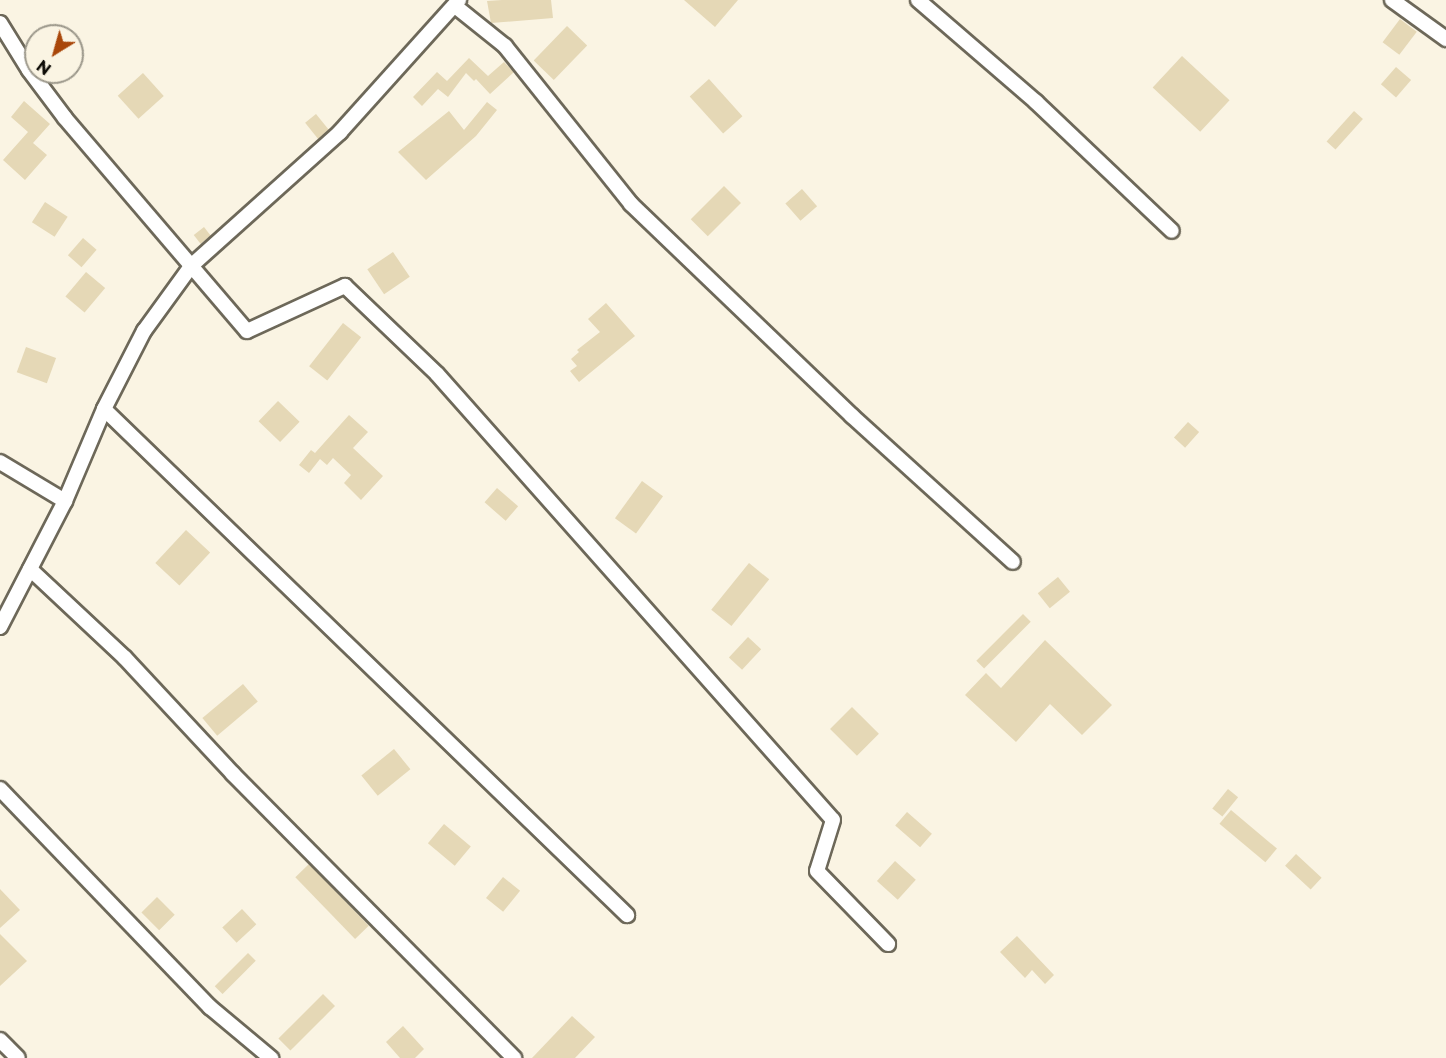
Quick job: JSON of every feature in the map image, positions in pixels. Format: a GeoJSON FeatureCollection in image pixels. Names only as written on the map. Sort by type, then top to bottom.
{"type":"FeatureCollection","features":[{"type":"Feature","properties":{"kind":"street"},"geometry":{"type":"LineString","coordinates":[[918,0],[1036,102],[1172,231]]}},
{"type":"Feature","properties":{"kind":"street"},"geometry":{"type":"LineString","coordinates":[[1392,0],[1446,39]]}},
{"type":"Feature","properties":{"kind":"street"},"geometry":{"type":"LineString","coordinates":[[0,627],[65,501],[104,409],[144,331],[192,265],[340,132],[457,3],[505,46],[631,204],[852,416],[1013,562]]}},
{"type":"Feature","properties":{"kind":"street"},"geometry":{"type":"LineString","coordinates":[[0,23],[29,70],[65,118],[247,332],[345,286],[437,374],[833,820],[817,871],[888,944]]}},
{"type":"Feature","properties":{"kind":"street"},"geometry":{"type":"LineString","coordinates":[[104,409],[627,915]]}},
{"type":"Feature","properties":{"kind":"street"},"geometry":{"type":"LineString","coordinates":[[0,462],[65,501]]}},
{"type":"Feature","properties":{"kind":"street"},"geometry":{"type":"LineString","coordinates":[[30,570],[125,658],[233,774],[514,1058]]}},
{"type":"Feature","properties":{"kind":"street"},"geometry":{"type":"LineString","coordinates":[[0,789],[210,1007],[271,1058]]}},
{"type":"Feature","properties":{"kind":"street"},"geometry":{"type":"LineString","coordinates":[[0,1040],[18,1058]]}},
{"type":"Feature","properties":{"kind":"building"},"geometry":{"type":"Polygon","coordinates":[[[551,0],[553,18],[491,23],[487,1],[551,0]]]}},
{"type":"Feature","properties":{"kind":"building"},"geometry":{"type":"Polygon","coordinates":[[[684,0],[738,0],[715,27],[684,0]]]}},
{"type":"Feature","properties":{"kind":"building"},"geometry":{"type":"Polygon","coordinates":[[[1400,19],[1417,32],[1399,55],[1383,42],[1400,19]]]}},
{"type":"Feature","properties":{"kind":"building"},"geometry":{"type":"Polygon","coordinates":[[[567,26],[587,45],[554,80],[534,61],[567,26]]]}},
{"type":"Feature","properties":{"kind":"building"},"geometry":{"type":"Polygon","coordinates":[[[1182,56],[1230,100],[1200,132],[1153,87],[1182,56]]]}},
{"type":"Feature","properties":{"kind":"building"},"geometry":{"type":"Polygon","coordinates":[[[469,58],[488,76],[504,62],[514,72],[490,94],[476,79],[474,81],[466,73],[448,97],[438,89],[422,106],[413,97],[437,72],[447,81],[469,58]]]}},
{"type":"Feature","properties":{"kind":"building"},"geometry":{"type":"Polygon","coordinates":[[[1396,67],[1411,80],[1396,97],[1381,84],[1396,67]]]}},
{"type":"Feature","properties":{"kind":"building"},"geometry":{"type":"Polygon","coordinates":[[[143,73],[164,96],[138,119],[118,96],[143,73]]]}},
{"type":"Feature","properties":{"kind":"building"},"geometry":{"type":"Polygon","coordinates":[[[709,79],[742,116],[723,134],[690,96],[709,79]]]}},
{"type":"Feature","properties":{"kind":"building"},"geometry":{"type":"Polygon","coordinates":[[[24,101],[50,124],[33,143],[47,155],[25,180],[3,160],[28,132],[11,117],[24,101]]]}},
{"type":"Feature","properties":{"kind":"building"},"geometry":{"type":"Polygon","coordinates":[[[487,102],[497,110],[476,136],[426,180],[398,152],[449,111],[464,130],[487,102]]]}},
{"type":"Feature","properties":{"kind":"building"},"geometry":{"type":"Polygon","coordinates":[[[1354,111],[1363,119],[1335,149],[1327,141],[1354,111]]]}},
{"type":"Feature","properties":{"kind":"building"},"geometry":{"type":"Polygon","coordinates":[[[316,114],[329,130],[318,139],[305,123],[316,114]]]}},
{"type":"Feature","properties":{"kind":"building"},"geometry":{"type":"Polygon","coordinates":[[[724,186],[741,203],[708,236],[691,219],[724,186]]]}},
{"type":"Feature","properties":{"kind":"building"},"geometry":{"type":"Polygon","coordinates":[[[802,189],[817,206],[800,221],[785,203],[802,189]]]}},
{"type":"Feature","properties":{"kind":"building"},"geometry":{"type":"Polygon","coordinates":[[[45,202],[68,217],[55,237],[32,222],[45,202]]]}},
{"type":"Feature","properties":{"kind":"building"},"geometry":{"type":"Polygon","coordinates":[[[204,227],[211,236],[201,244],[194,235],[204,227]]]}},
{"type":"Feature","properties":{"kind":"building"},"geometry":{"type":"Polygon","coordinates":[[[83,238],[97,250],[81,267],[68,255],[83,238]]]}},
{"type":"Feature","properties":{"kind":"building"},"geometry":{"type":"Polygon","coordinates":[[[393,252],[410,277],[384,294],[367,269],[393,252]]]}},
{"type":"Feature","properties":{"kind":"building"},"geometry":{"type":"Polygon","coordinates":[[[86,272],[105,288],[85,313],[65,297],[86,272]]]}},
{"type":"Feature","properties":{"kind":"building"},"geometry":{"type":"Polygon","coordinates":[[[606,303],[635,336],[579,382],[570,371],[577,366],[571,359],[579,352],[577,350],[600,332],[588,319],[606,303]]]}},
{"type":"Feature","properties":{"kind":"building"},"geometry":{"type":"Polygon","coordinates":[[[343,323],[361,337],[327,381],[309,366],[343,323]]]}},
{"type":"Feature","properties":{"kind":"building"},"geometry":{"type":"Polygon","coordinates":[[[26,347],[56,358],[47,383],[17,372],[26,347]]]}},
{"type":"Feature","properties":{"kind":"building"},"geometry":{"type":"Polygon","coordinates":[[[278,401],[300,422],[280,442],[259,421],[278,401]]]}},
{"type":"Feature","properties":{"kind":"building"},"geometry":{"type":"Polygon","coordinates":[[[349,415],[368,432],[353,448],[383,476],[361,500],[344,483],[351,475],[333,458],[327,465],[320,459],[309,473],[299,465],[311,450],[315,453],[349,415]]]}},
{"type":"Feature","properties":{"kind":"building"},"geometry":{"type":"Polygon","coordinates":[[[1188,422],[1199,432],[1185,448],[1174,438],[1188,422]]]}},
{"type":"Feature","properties":{"kind":"building"},"geometry":{"type":"Polygon","coordinates":[[[642,481],[663,496],[636,533],[615,518],[642,481]]]}},
{"type":"Feature","properties":{"kind":"building"},"geometry":{"type":"Polygon","coordinates":[[[497,488],[518,506],[506,521],[485,502],[497,488]]]}},
{"type":"Feature","properties":{"kind":"building"},"geometry":{"type":"Polygon","coordinates":[[[186,530],[210,553],[179,585],[155,563],[186,530]]]}},
{"type":"Feature","properties":{"kind":"building"},"geometry":{"type":"Polygon","coordinates":[[[749,563],[769,579],[731,626],[711,610],[749,563]]]}},
{"type":"Feature","properties":{"kind":"building"},"geometry":{"type":"Polygon","coordinates":[[[1058,577],[1070,592],[1050,608],[1038,593],[1058,577]]]}},
{"type":"Feature","properties":{"kind":"building"},"geometry":{"type":"Polygon","coordinates":[[[1023,614],[1031,622],[984,668],[976,661],[1023,614]]]}},
{"type":"Feature","properties":{"kind":"building"},"geometry":{"type":"Polygon","coordinates":[[[748,637],[761,649],[742,670],[729,657],[748,637]]]}},
{"type":"Feature","properties":{"kind":"building"},"geometry":{"type":"Polygon","coordinates":[[[1045,640],[1112,705],[1082,735],[1050,704],[1016,742],[965,695],[986,673],[1001,688],[1045,640]]]}},
{"type":"Feature","properties":{"kind":"building"},"geometry":{"type":"Polygon","coordinates":[[[243,684],[258,702],[217,736],[202,718],[243,684]]]}},
{"type":"Feature","properties":{"kind":"building"},"geometry":{"type":"Polygon","coordinates":[[[852,707],[879,734],[857,756],[830,729],[852,707]]]}},
{"type":"Feature","properties":{"kind":"building"},"geometry":{"type":"Polygon","coordinates":[[[394,749],[410,769],[378,796],[361,775],[394,749]]]}},
{"type":"Feature","properties":{"kind":"building"},"geometry":{"type":"Polygon","coordinates":[[[1228,789],[1238,797],[1222,817],[1212,808],[1228,789]]]}},
{"type":"Feature","properties":{"kind":"building"},"geometry":{"type":"Polygon","coordinates":[[[1231,810],[1277,849],[1265,862],[1219,824],[1231,810]]]}},
{"type":"Feature","properties":{"kind":"building"},"geometry":{"type":"Polygon","coordinates":[[[907,812],[932,834],[920,847],[895,826],[907,812]]]}},
{"type":"Feature","properties":{"kind":"building"},"geometry":{"type":"Polygon","coordinates":[[[444,824],[471,846],[455,866],[428,843],[444,824]]]}},
{"type":"Feature","properties":{"kind":"building"},"geometry":{"type":"Polygon","coordinates":[[[1296,854],[1322,878],[1311,890],[1285,866],[1296,854]]]}},
{"type":"Feature","properties":{"kind":"building"},"geometry":{"type":"Polygon","coordinates":[[[895,861],[916,880],[898,900],[877,881],[895,861]]]}},
{"type":"Feature","properties":{"kind":"building"},"geometry":{"type":"Polygon","coordinates":[[[309,864],[369,926],[355,939],[295,877],[309,864]]]}},
{"type":"Feature","properties":{"kind":"building"},"geometry":{"type":"Polygon","coordinates":[[[503,877],[520,891],[503,912],[486,898],[503,877]]]}},
{"type":"Feature","properties":{"kind":"building"},"geometry":{"type":"Polygon","coordinates":[[[0,889],[20,910],[0,928],[0,889]]]}},
{"type":"Feature","properties":{"kind":"building"},"geometry":{"type":"Polygon","coordinates":[[[157,897],[175,915],[159,930],[141,913],[157,897]]]}},
{"type":"Feature","properties":{"kind":"building"},"geometry":{"type":"Polygon","coordinates":[[[242,909],[256,924],[237,943],[222,927],[242,909]]]}},
{"type":"Feature","properties":{"kind":"building"},"geometry":{"type":"Polygon","coordinates":[[[0,934],[27,961],[0,986],[0,934]]]}},
{"type":"Feature","properties":{"kind":"building"},"geometry":{"type":"Polygon","coordinates":[[[1017,936],[1054,975],[1045,984],[1032,970],[1025,978],[1000,952],[1017,936]]]}},
{"type":"Feature","properties":{"kind":"building"},"geometry":{"type":"Polygon","coordinates":[[[248,953],[256,961],[223,994],[215,986],[248,953]]]}},
{"type":"Feature","properties":{"kind":"building"},"geometry":{"type":"Polygon","coordinates":[[[323,994],[335,1006],[290,1051],[278,1039],[323,994]]]}},
{"type":"Feature","properties":{"kind":"building"},"geometry":{"type":"Polygon","coordinates":[[[572,1016],[595,1037],[575,1058],[532,1058],[572,1016]]]}},
{"type":"Feature","properties":{"kind":"building"},"geometry":{"type":"Polygon","coordinates":[[[403,1026],[424,1049],[415,1058],[400,1058],[386,1042],[403,1026]]]}}]}
